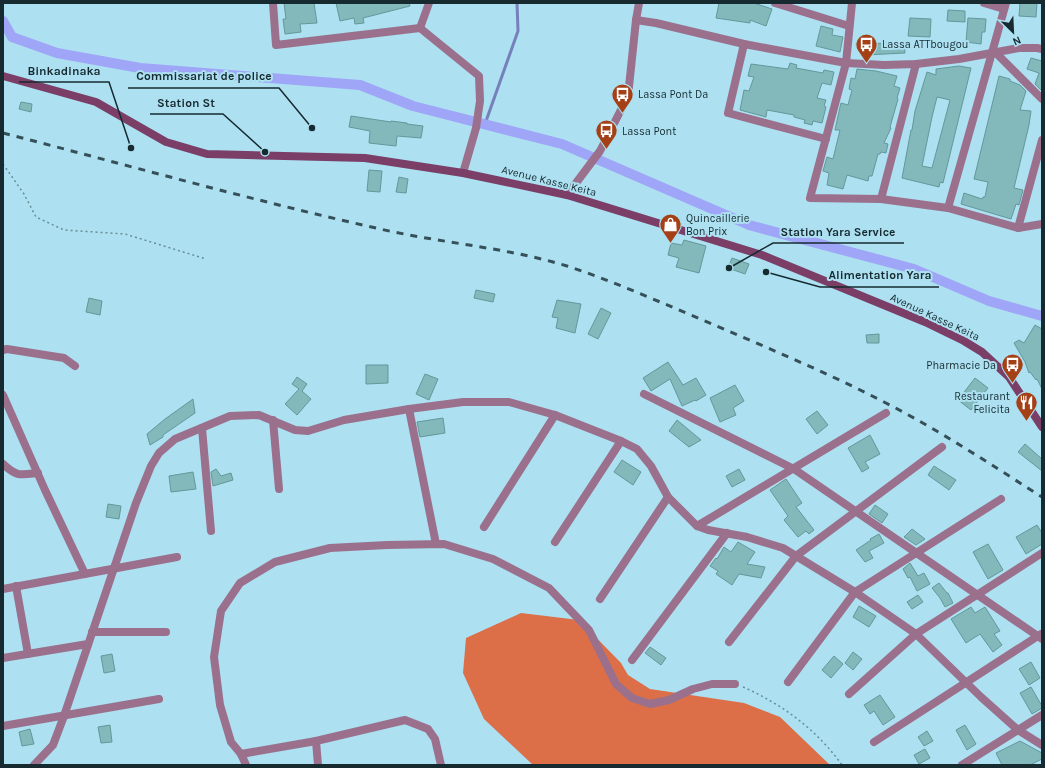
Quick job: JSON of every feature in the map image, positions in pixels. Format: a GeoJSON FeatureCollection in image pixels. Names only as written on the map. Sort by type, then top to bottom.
{"type":"FeatureCollection","features":[{"type":"Feature","properties":{"kind":"main road","name":"Avenue Kasse Keita"},"geometry":{"type":"LineString","coordinates":[[3,76],[96,102],[166,142],[207,154],[365,158],[463,173],[567,195],[762,255],[925,322],[964,341],[982,352],[1009,377],[1041,425]]}},
{"type":"Feature","properties":{"kind":"street"},"geometry":{"type":"LineString","coordinates":[[273,3],[276,45],[420,28],[478,76],[480,100],[476,128],[463,173]]}},
{"type":"Feature","properties":{"kind":"street"},"geometry":{"type":"LineString","coordinates":[[420,28],[429,3]]}},
{"type":"Feature","properties":{"kind":"street"},"geometry":{"type":"LineString","coordinates":[[567,195],[600,151],[628,96],[639,3]]}},
{"type":"Feature","properties":{"kind":"street"},"geometry":{"type":"LineString","coordinates":[[775,3],[849,26]]}},
{"type":"Feature","properties":{"kind":"street"},"geometry":{"type":"LineString","coordinates":[[852,3],[846,63],[810,198],[881,199],[948,208],[1018,228],[1042,224]]}},
{"type":"Feature","properties":{"kind":"street"},"geometry":{"type":"LineString","coordinates":[[948,208],[994,53],[1005,6],[984,3]]}},
{"type":"Feature","properties":{"kind":"street"},"geometry":{"type":"LineString","coordinates":[[636,20],[656,23],[744,44],[846,63],[884,65],[916,64],[959,60],[1019,48],[1042,49]]}},
{"type":"Feature","properties":{"kind":"street"},"geometry":{"type":"LineString","coordinates":[[744,44],[728,113],[826,139]]}},
{"type":"Feature","properties":{"kind":"street"},"geometry":{"type":"LineString","coordinates":[[994,53],[1042,99]]}},
{"type":"Feature","properties":{"kind":"street"},"geometry":{"type":"LineString","coordinates":[[881,199],[916,64]]}},
{"type":"Feature","properties":{"kind":"street"},"geometry":{"type":"LineString","coordinates":[[1018,228],[1042,140]]}},
{"type":"Feature","properties":{"kind":"street"},"geometry":{"type":"LineString","coordinates":[[3,350],[7,348],[64,358],[75,366]]}},
{"type":"Feature","properties":{"kind":"street"},"geometry":{"type":"LineString","coordinates":[[644,394],[794,468],[855,512],[1041,636],[966,682],[874,742]]}},
{"type":"Feature","properties":{"kind":"street"},"geometry":{"type":"LineString","coordinates":[[3,395],[85,574]]}},
{"type":"Feature","properties":{"kind":"street"},"geometry":{"type":"LineString","coordinates":[[34,765],[53,745],[136,503],[151,466],[159,453],[175,439],[230,416],[259,415],[294,430],[308,431],[344,420],[463,402],[509,402],[556,415],[637,449],[651,466],[668,497],[697,526],[708,530],[747,537],[783,548],[855,592],[916,634],[1018,730],[1042,745]]}},
{"type":"Feature","properties":{"kind":"street"},"geometry":{"type":"LineString","coordinates":[[409,409],[436,544]]}},
{"type":"Feature","properties":{"kind":"street"},"geometry":{"type":"LineString","coordinates":[[697,526],[886,413]]}},
{"type":"Feature","properties":{"kind":"street"},"geometry":{"type":"LineString","coordinates":[[484,527],[556,415]]}},
{"type":"Feature","properties":{"kind":"street"},"geometry":{"type":"LineString","coordinates":[[273,420],[279,489]]}},
{"type":"Feature","properties":{"kind":"street"},"geometry":{"type":"LineString","coordinates":[[202,428],[211,531]]}},
{"type":"Feature","properties":{"kind":"street"},"geometry":{"type":"LineString","coordinates":[[555,542],[621,441]]}},
{"type":"Feature","properties":{"kind":"street"},"geometry":{"type":"LineString","coordinates":[[729,642],[796,556],[942,447]]}},
{"type":"Feature","properties":{"kind":"street"},"geometry":{"type":"LineString","coordinates":[[3,464],[13,473],[24,475],[38,473]]}},
{"type":"Feature","properties":{"kind":"street"},"geometry":{"type":"LineString","coordinates":[[600,599],[668,497]]}},
{"type":"Feature","properties":{"kind":"street"},"geometry":{"type":"LineString","coordinates":[[788,682],[855,592],[1001,499]]}},
{"type":"Feature","properties":{"kind":"street"},"geometry":{"type":"LineString","coordinates":[[632,660],[727,533]]}},
{"type":"Feature","properties":{"kind":"street"},"geometry":{"type":"LineString","coordinates":[[246,765],[241,754],[231,742],[220,705],[214,657],[221,611],[240,583],[275,562],[330,548],[387,544],[444,544],[493,559],[549,588],[589,630],[616,684],[632,698],[650,704],[669,700],[693,689],[712,684],[735,684]]}},
{"type":"Feature","properties":{"kind":"street"},"geometry":{"type":"LineString","coordinates":[[849,694],[916,634],[1042,553]]}},
{"type":"Feature","properties":{"kind":"street"},"geometry":{"type":"LineString","coordinates":[[3,589],[177,557]]}},
{"type":"Feature","properties":{"kind":"street"},"geometry":{"type":"LineString","coordinates":[[16,586],[28,654]]}},
{"type":"Feature","properties":{"kind":"street"},"geometry":{"type":"LineString","coordinates":[[92,632],[166,632]]}},
{"type":"Feature","properties":{"kind":"street"},"geometry":{"type":"LineString","coordinates":[[3,658],[88,644]]}},
{"type":"Feature","properties":{"kind":"street"},"geometry":{"type":"LineString","coordinates":[[3,726],[159,699]]}},
{"type":"Feature","properties":{"kind":"street"},"geometry":{"type":"LineString","coordinates":[[962,765],[1042,715]]}},
{"type":"Feature","properties":{"kind":"street"},"geometry":{"type":"LineString","coordinates":[[241,754],[316,741],[405,720],[428,729],[435,739],[441,765]]}},
{"type":"Feature","properties":{"kind":"street"},"geometry":{"type":"LineString","coordinates":[[316,741],[318,765]]}},
{"type":"Feature","properties":{"kind":"path"},"geometry":{"type":"LineString","coordinates":[[3,164],[24,194],[36,218],[64,230],[125,234],[206,259]]}},
{"type":"Feature","properties":{"kind":"path"},"geometry":{"type":"LineString","coordinates":[[735,684],[763,696],[795,716],[835,755],[842,765]]}},
{"type":"Feature","properties":{"kind":"shaded area"},"geometry":{"type":"Polygon","coordinates":[[[521,613],[579,620],[621,663],[628,675],[650,689],[744,703],[780,717],[830,765],[533,765],[484,719],[463,673],[466,638],[521,613]]]}},
{"type":"Feature","properties":{"kind":"building"},"geometry":{"type":"Polygon","coordinates":[[[284,3],[314,3],[317,23],[300,24],[301,32],[285,34],[283,19],[286,19],[284,3]]]}},
{"type":"Feature","properties":{"kind":"building"},"geometry":{"type":"Polygon","coordinates":[[[336,3],[409,3],[410,6],[363,18],[364,23],[355,24],[354,18],[340,21],[336,3]]]}},
{"type":"Feature","properties":{"kind":"building"},"geometry":{"type":"Polygon","coordinates":[[[719,3],[754,3],[772,9],[766,26],[750,20],[750,23],[716,18],[719,3]]]}},
{"type":"Feature","properties":{"kind":"building"},"geometry":{"type":"Polygon","coordinates":[[[1020,3],[1037,3],[1036,17],[1019,16],[1020,3]]]}},
{"type":"Feature","properties":{"kind":"building"},"geometry":{"type":"Polygon","coordinates":[[[948,10],[965,11],[965,22],[947,21],[948,10]]]}},
{"type":"Feature","properties":{"kind":"building"},"geometry":{"type":"Polygon","coordinates":[[[910,18],[931,19],[930,37],[908,36],[910,18]]]}},
{"type":"Feature","properties":{"kind":"building"},"geometry":{"type":"Polygon","coordinates":[[[968,18],[986,19],[985,32],[982,32],[981,44],[966,42],[968,18]]]}},
{"type":"Feature","properties":{"kind":"building"},"geometry":{"type":"Polygon","coordinates":[[[821,26],[833,29],[832,35],[843,37],[840,52],[816,46],[821,26]]]}},
{"type":"Feature","properties":{"kind":"building"},"geometry":{"type":"Polygon","coordinates":[[[904,42],[905,53],[866,55],[866,44],[904,42]]]}},
{"type":"Feature","properties":{"kind":"building"},"geometry":{"type":"Polygon","coordinates":[[[1031,58],[1042,61],[1042,91],[1035,84],[1039,73],[1027,69],[1031,58]]]}},
{"type":"Feature","properties":{"kind":"building"},"geometry":{"type":"Polygon","coordinates":[[[790,63],[797,65],[796,68],[823,73],[824,70],[834,72],[831,85],[822,83],[817,98],[826,100],[822,123],[813,121],[812,125],[804,123],[805,120],[794,117],[794,115],[767,110],[766,117],[740,110],[744,90],[749,91],[754,77],[748,76],[751,64],[788,69],[790,63]]]}},
{"type":"Feature","properties":{"kind":"building"},"geometry":{"type":"Polygon","coordinates":[[[959,66],[971,68],[943,183],[940,182],[939,187],[902,178],[915,111],[927,72],[936,75],[936,69],[959,66]],[[937,97],[922,166],[932,168],[950,100],[937,97]]]}},
{"type":"Feature","properties":{"kind":"building"},"geometry":{"type":"Polygon","coordinates":[[[857,69],[876,71],[897,76],[894,86],[900,88],[891,128],[884,143],[888,144],[886,153],[881,152],[878,154],[872,176],[869,176],[868,181],[847,175],[843,189],[827,185],[829,173],[823,171],[827,157],[833,159],[840,130],[835,130],[841,103],[848,105],[852,90],[849,89],[851,78],[855,79],[857,69]]]}},
{"type":"Feature","properties":{"kind":"building"},"geometry":{"type":"Polygon","coordinates":[[[999,76],[1010,79],[1010,81],[1020,85],[1026,91],[1020,110],[1031,111],[1014,188],[1023,190],[1019,205],[1016,204],[1011,219],[961,204],[964,193],[982,199],[985,197],[988,182],[974,179],[999,76]]]}},
{"type":"Feature","properties":{"kind":"building"},"geometry":{"type":"Polygon","coordinates":[[[21,102],[32,104],[31,112],[19,109],[21,102]]]}},
{"type":"Feature","properties":{"kind":"building"},"geometry":{"type":"Polygon","coordinates":[[[351,116],[423,126],[421,138],[397,136],[396,146],[369,143],[370,131],[349,127],[351,116]]]}},
{"type":"Feature","properties":{"kind":"building"},"geometry":{"type":"Polygon","coordinates":[[[369,170],[382,171],[380,192],[367,191],[369,170]]]}},
{"type":"Feature","properties":{"kind":"building"},"geometry":{"type":"Polygon","coordinates":[[[399,177],[408,179],[406,193],[396,192],[399,177]]]}},
{"type":"Feature","properties":{"kind":"building"},"geometry":{"type":"Polygon","coordinates":[[[684,240],[706,246],[699,273],[676,267],[679,258],[668,255],[671,243],[682,245],[684,240]]]}},
{"type":"Feature","properties":{"kind":"building"},"geometry":{"type":"Polygon","coordinates":[[[732,258],[749,264],[745,274],[728,268],[732,258]]]}},
{"type":"Feature","properties":{"kind":"building"},"geometry":{"type":"Polygon","coordinates":[[[476,290],[495,294],[493,302],[474,298],[476,290]]]}},
{"type":"Feature","properties":{"kind":"building"},"geometry":{"type":"Polygon","coordinates":[[[89,298],[102,301],[100,315],[86,312],[89,298]]]}},
{"type":"Feature","properties":{"kind":"building"},"geometry":{"type":"Polygon","coordinates":[[[557,300],[581,304],[575,333],[556,328],[558,318],[552,317],[557,300]]]}},
{"type":"Feature","properties":{"kind":"building"},"geometry":{"type":"Polygon","coordinates":[[[601,308],[611,313],[598,339],[588,334],[601,308]]]}},
{"type":"Feature","properties":{"kind":"building"},"geometry":{"type":"Polygon","coordinates":[[[1035,325],[1042,329],[1042,389],[1037,379],[1036,380],[1030,372],[1029,373],[1025,362],[1014,343],[1019,340],[1024,343],[1035,325]]]}},
{"type":"Feature","properties":{"kind":"building"},"geometry":{"type":"Polygon","coordinates":[[[879,334],[879,343],[867,343],[866,335],[879,334]]]}},
{"type":"Feature","properties":{"kind":"building"},"geometry":{"type":"Polygon","coordinates":[[[668,362],[683,385],[696,378],[706,395],[696,401],[695,400],[682,406],[670,379],[651,391],[643,378],[668,362]]]}},
{"type":"Feature","properties":{"kind":"building"},"geometry":{"type":"Polygon","coordinates":[[[366,365],[388,365],[388,383],[366,384],[366,365]]]}},
{"type":"Feature","properties":{"kind":"building"},"geometry":{"type":"Polygon","coordinates":[[[425,374],[438,379],[429,400],[416,394],[425,374]]]}},
{"type":"Feature","properties":{"kind":"building"},"geometry":{"type":"Polygon","coordinates":[[[297,377],[307,384],[302,391],[311,399],[297,415],[285,404],[299,389],[292,384],[297,377]]]}},
{"type":"Feature","properties":{"kind":"building"},"geometry":{"type":"Polygon","coordinates":[[[975,378],[988,388],[971,410],[958,400],[975,378]]]}},
{"type":"Feature","properties":{"kind":"building"},"geometry":{"type":"Polygon","coordinates":[[[735,385],[744,401],[733,408],[736,415],[720,422],[710,398],[735,385]]]}},
{"type":"Feature","properties":{"kind":"building"},"geometry":{"type":"Polygon","coordinates":[[[193,399],[195,413],[150,445],[147,434],[193,399]]]}},
{"type":"Feature","properties":{"kind":"building"},"geometry":{"type":"Polygon","coordinates":[[[817,411],[828,425],[817,434],[806,419],[817,411]]]}},
{"type":"Feature","properties":{"kind":"building"},"geometry":{"type":"Polygon","coordinates":[[[443,418],[445,433],[420,437],[417,422],[443,418]]]}},
{"type":"Feature","properties":{"kind":"building"},"geometry":{"type":"Polygon","coordinates":[[[677,420],[701,440],[689,447],[669,431],[677,420]]]}},
{"type":"Feature","properties":{"kind":"building"},"geometry":{"type":"Polygon","coordinates":[[[870,435],[880,454],[865,462],[869,468],[862,472],[848,448],[870,435]]]}},
{"type":"Feature","properties":{"kind":"building"},"geometry":{"type":"Polygon","coordinates":[[[1025,444],[1042,459],[1042,471],[1018,452],[1025,444]]]}},
{"type":"Feature","properties":{"kind":"building"},"geometry":{"type":"Polygon","coordinates":[[[622,460],[641,472],[633,485],[614,472],[622,460]]]}},
{"type":"Feature","properties":{"kind":"building"},"geometry":{"type":"Polygon","coordinates":[[[934,466],[956,480],[949,490],[928,475],[934,466]]]}},
{"type":"Feature","properties":{"kind":"building"},"geometry":{"type":"Polygon","coordinates":[[[216,469],[221,476],[231,473],[233,480],[213,486],[211,472],[216,469]]]}},
{"type":"Feature","properties":{"kind":"building"},"geometry":{"type":"Polygon","coordinates":[[[739,469],[745,480],[732,487],[726,476],[739,469]]]}},
{"type":"Feature","properties":{"kind":"building"},"geometry":{"type":"Polygon","coordinates":[[[193,472],[196,489],[171,492],[169,476],[193,472]]]}},
{"type":"Feature","properties":{"kind":"building"},"geometry":{"type":"Polygon","coordinates":[[[786,479],[802,503],[796,507],[814,530],[809,534],[806,531],[798,537],[784,520],[788,516],[770,490],[786,479]]]}},
{"type":"Feature","properties":{"kind":"building"},"geometry":{"type":"Polygon","coordinates":[[[108,504],[121,506],[119,519],[106,517],[108,504]]]}},
{"type":"Feature","properties":{"kind":"building"},"geometry":{"type":"Polygon","coordinates":[[[875,505],[888,514],[882,523],[869,514],[875,505]]]}},
{"type":"Feature","properties":{"kind":"building"},"geometry":{"type":"Polygon","coordinates":[[[1037,525],[1042,533],[1042,544],[1026,554],[1016,537],[1037,525]]]}},
{"type":"Feature","properties":{"kind":"building"},"geometry":{"type":"Polygon","coordinates":[[[912,529],[925,539],[916,545],[904,537],[912,529]]]}},
{"type":"Feature","properties":{"kind":"building"},"geometry":{"type":"Polygon","coordinates":[[[879,534],[884,543],[869,551],[873,558],[865,562],[856,550],[879,534]]]}},
{"type":"Feature","properties":{"kind":"building"},"geometry":{"type":"Polygon","coordinates":[[[738,542],[755,552],[747,564],[765,567],[761,578],[739,574],[732,585],[716,574],[718,571],[710,566],[716,558],[717,559],[724,547],[731,552],[738,542]]]}},
{"type":"Feature","properties":{"kind":"building"},"geometry":{"type":"Polygon","coordinates":[[[988,544],[1003,570],[988,579],[973,552],[988,544]]]}},
{"type":"Feature","properties":{"kind":"building"},"geometry":{"type":"Polygon","coordinates":[[[910,563],[918,576],[924,573],[930,584],[917,591],[910,577],[908,578],[903,569],[910,563]]]}},
{"type":"Feature","properties":{"kind":"building"},"geometry":{"type":"Polygon","coordinates":[[[939,583],[948,593],[953,603],[945,607],[932,588],[939,583]]]}},
{"type":"Feature","properties":{"kind":"building"},"geometry":{"type":"Polygon","coordinates":[[[918,595],[923,602],[912,609],[907,602],[918,595]]]}},
{"type":"Feature","properties":{"kind":"building"},"geometry":{"type":"Polygon","coordinates":[[[859,606],[876,616],[869,627],[853,617],[859,606]]]}},
{"type":"Feature","properties":{"kind":"building"},"geometry":{"type":"Polygon","coordinates":[[[971,607],[975,613],[985,607],[1000,631],[994,634],[1002,645],[993,652],[980,634],[966,643],[951,619],[971,607]]]}},
{"type":"Feature","properties":{"kind":"building"},"geometry":{"type":"Polygon","coordinates":[[[650,647],[666,658],[661,665],[645,653],[650,647]]]}},
{"type":"Feature","properties":{"kind":"building"},"geometry":{"type":"Polygon","coordinates":[[[853,652],[862,659],[853,670],[845,663],[853,652]]]}},
{"type":"Feature","properties":{"kind":"building"},"geometry":{"type":"Polygon","coordinates":[[[112,654],[115,671],[104,673],[101,656],[112,654]]]}},
{"type":"Feature","properties":{"kind":"building"},"geometry":{"type":"Polygon","coordinates":[[[834,656],[843,664],[831,678],[822,670],[834,656]]]}},
{"type":"Feature","properties":{"kind":"building"},"geometry":{"type":"Polygon","coordinates":[[[1031,662],[1040,678],[1029,685],[1019,669],[1031,662]]]}},
{"type":"Feature","properties":{"kind":"building"},"geometry":{"type":"Polygon","coordinates":[[[1031,687],[1042,706],[1042,708],[1032,714],[1020,693],[1031,687]]]}},
{"type":"Feature","properties":{"kind":"building"},"geometry":{"type":"Polygon","coordinates":[[[880,695],[895,717],[883,725],[874,711],[870,714],[864,705],[880,695]]]}},
{"type":"Feature","properties":{"kind":"building"},"geometry":{"type":"Polygon","coordinates":[[[110,725],[112,742],[101,743],[98,727],[110,725]]]}},
{"type":"Feature","properties":{"kind":"building"},"geometry":{"type":"Polygon","coordinates":[[[965,725],[976,744],[967,750],[956,730],[965,725]]]}},
{"type":"Feature","properties":{"kind":"building"},"geometry":{"type":"Polygon","coordinates":[[[30,729],[34,744],[22,746],[19,732],[30,729]]]}},
{"type":"Feature","properties":{"kind":"building"},"geometry":{"type":"Polygon","coordinates":[[[927,731],[933,741],[924,746],[918,737],[927,731]]]}},
{"type":"Feature","properties":{"kind":"building"},"geometry":{"type":"Polygon","coordinates":[[[1020,741],[1042,753],[1042,759],[1030,765],[1002,765],[996,753],[1020,741]]]}},
{"type":"Feature","properties":{"kind":"building"},"geometry":{"type":"Polygon","coordinates":[[[925,749],[930,758],[919,764],[914,755],[925,749]]]}},
{"type":"Feature","properties":{"kind":"waterway"},"geometry":{"type":"LineString","coordinates":[[485,124],[518,31],[517,3]]}},
{"type":"Feature","properties":{"kind":"waterway"},"geometry":{"type":"LineString","coordinates":[[3,21],[12,37],[57,53],[140,68],[360,85],[413,106],[562,144],[749,225],[914,269],[989,301],[1042,316]]}},
{"type":"Feature","properties":{"kind":"railway"},"geometry":{"type":"LineString","coordinates":[[3,133],[329,217],[424,238],[520,254],[585,272],[712,324],[863,391],[944,436],[1042,497]]}},
{"type":"Feature","properties":{"kind":"place","name":"Lassa ATTbougou"},"geometry":{"type":"Point","coordinates":[867,64]}},
{"type":"Feature","properties":{"kind":"place","name":"Lassa Pont Da"},"geometry":{"type":"Point","coordinates":[623,114]}},
{"type":"Feature","properties":{"kind":"place","name":"Commissariat de police"},"geometry":{"type":"Point","coordinates":[312,128]}},
{"type":"Feature","properties":{"kind":"place","name":"Binkadinaka"},"geometry":{"type":"Point","coordinates":[131,148]}},
{"type":"Feature","properties":{"kind":"place","name":"Lassa Pont"},"geometry":{"type":"Point","coordinates":[606,150]}},
{"type":"Feature","properties":{"kind":"place","name":"Station St"},"geometry":{"type":"Point","coordinates":[265,152]}},
{"type":"Feature","properties":{"kind":"place","name":"Quincaillerie Bon Prix"},"geometry":{"type":"Point","coordinates":[670,244]}},
{"type":"Feature","properties":{"kind":"place","name":"Station Yara Service"},"geometry":{"type":"Point","coordinates":[729,268]}},
{"type":"Feature","properties":{"kind":"place","name":"Alimentation Yara"},"geometry":{"type":"Point","coordinates":[766,272]}},
{"type":"Feature","properties":{"kind":"place","name":"Pharmacie Da"},"geometry":{"type":"Point","coordinates":[1012,384]}},
{"type":"Feature","properties":{"kind":"place","name":"Restaurant Felicita"},"geometry":{"type":"Point","coordinates":[1026,422]}}]}
